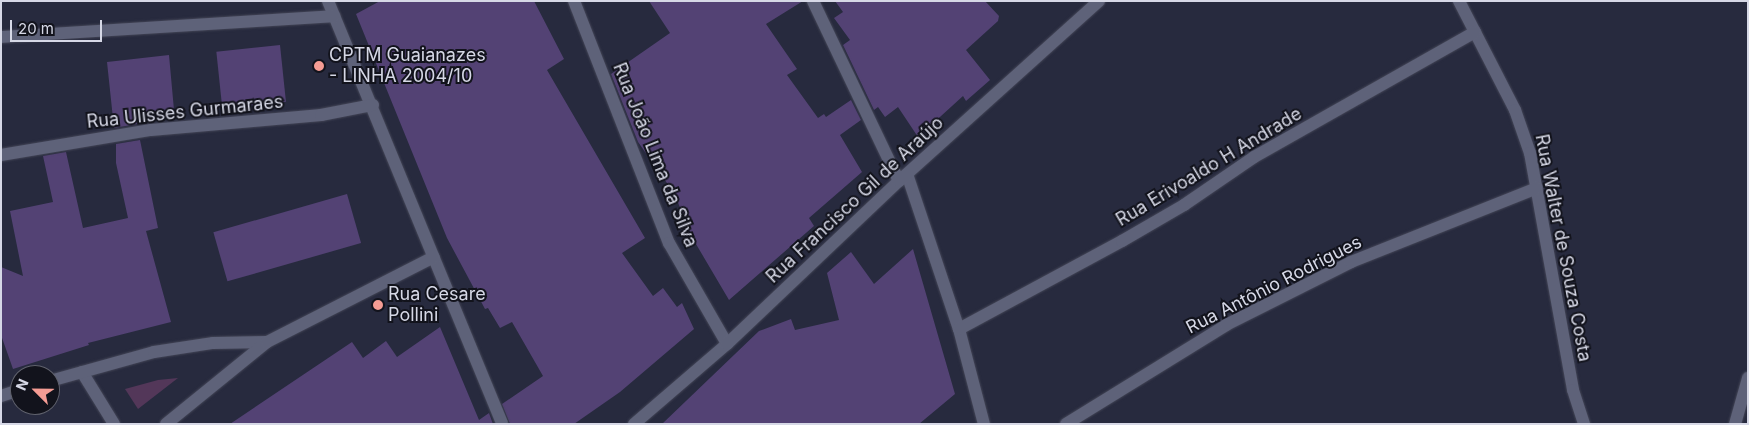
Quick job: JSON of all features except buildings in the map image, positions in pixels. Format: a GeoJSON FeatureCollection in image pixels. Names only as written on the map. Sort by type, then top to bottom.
{"type":"FeatureCollection","features":[{"type":"Feature","properties":{"kind":"street"},"geometry":{"type":"LineString","coordinates":[[328,1],[373,105],[502,424]]}},
{"type":"Feature","properties":{"kind":"street","name":"Rua João Lima da Silva"},"geometry":{"type":"LineString","coordinates":[[574,1],[669,243],[727,344]]}},
{"type":"Feature","properties":{"kind":"street"},"geometry":{"type":"LineString","coordinates":[[813,1],[903,177],[959,329],[984,424]]}},
{"type":"Feature","properties":{"kind":"street","name":"Rua Francisco Gil de Araújo"},"geometry":{"type":"LineString","coordinates":[[634,424],[727,344],[903,177],[1099,1]]}},
{"type":"Feature","properties":{"kind":"street","name":"Rua Walter de Souza Costa"},"geometry":{"type":"LineString","coordinates":[[1459,1],[1515,110],[1537,188],[1573,390],[1584,424]]}},
{"type":"Feature","properties":{"kind":"street"},"geometry":{"type":"LineString","coordinates":[[1,37],[334,16]]}},
{"type":"Feature","properties":{"kind":"street","name":"Rua Erivoaldo H Andrade"},"geometry":{"type":"LineString","coordinates":[[959,329],[1130,236],[1184,204],[1254,157],[1475,32]]}},
{"type":"Feature","properties":{"kind":"street","name":"Rua Ulisses Gurmaraes"},"geometry":{"type":"LineString","coordinates":[[1,155],[151,130],[330,114],[373,105]]}},
{"type":"Feature","properties":{"kind":"street","name":"Rua Antônio Rodrigues"},"geometry":{"type":"LineString","coordinates":[[1066,424],[1226,325],[1351,262],[1537,188]]}},
{"type":"Feature","properties":{"kind":"street"},"geometry":{"type":"LineString","coordinates":[[166,424],[267,342],[434,258]]}},
{"type":"Feature","properties":{"kind":"street"},"geometry":{"type":"LineString","coordinates":[[60,378],[154,352],[213,343],[267,342]]}},
{"type":"Feature","properties":{"kind":"street"},"geometry":{"type":"LineString","coordinates":[[82,372],[114,424]]}},
{"type":"Feature","properties":{"kind":"street"},"geometry":{"type":"LineString","coordinates":[[1735,424],[1748,378]]}},
{"type":"Feature","properties":{"kind":"shaded area"},"geometry":{"type":"Polygon","coordinates":[[[178,378],[138,409],[125,389],[158,380],[178,378]]]}},
{"type":"Feature","properties":{"kind":"place","name":"CPTM Guaianazes - LINHA 2004/10"},"geometry":{"type":"Point","coordinates":[319,66]}},
{"type":"Feature","properties":{"kind":"place","name":"Rua Cesare Pollini"},"geometry":{"type":"Point","coordinates":[378,305]}}]}
